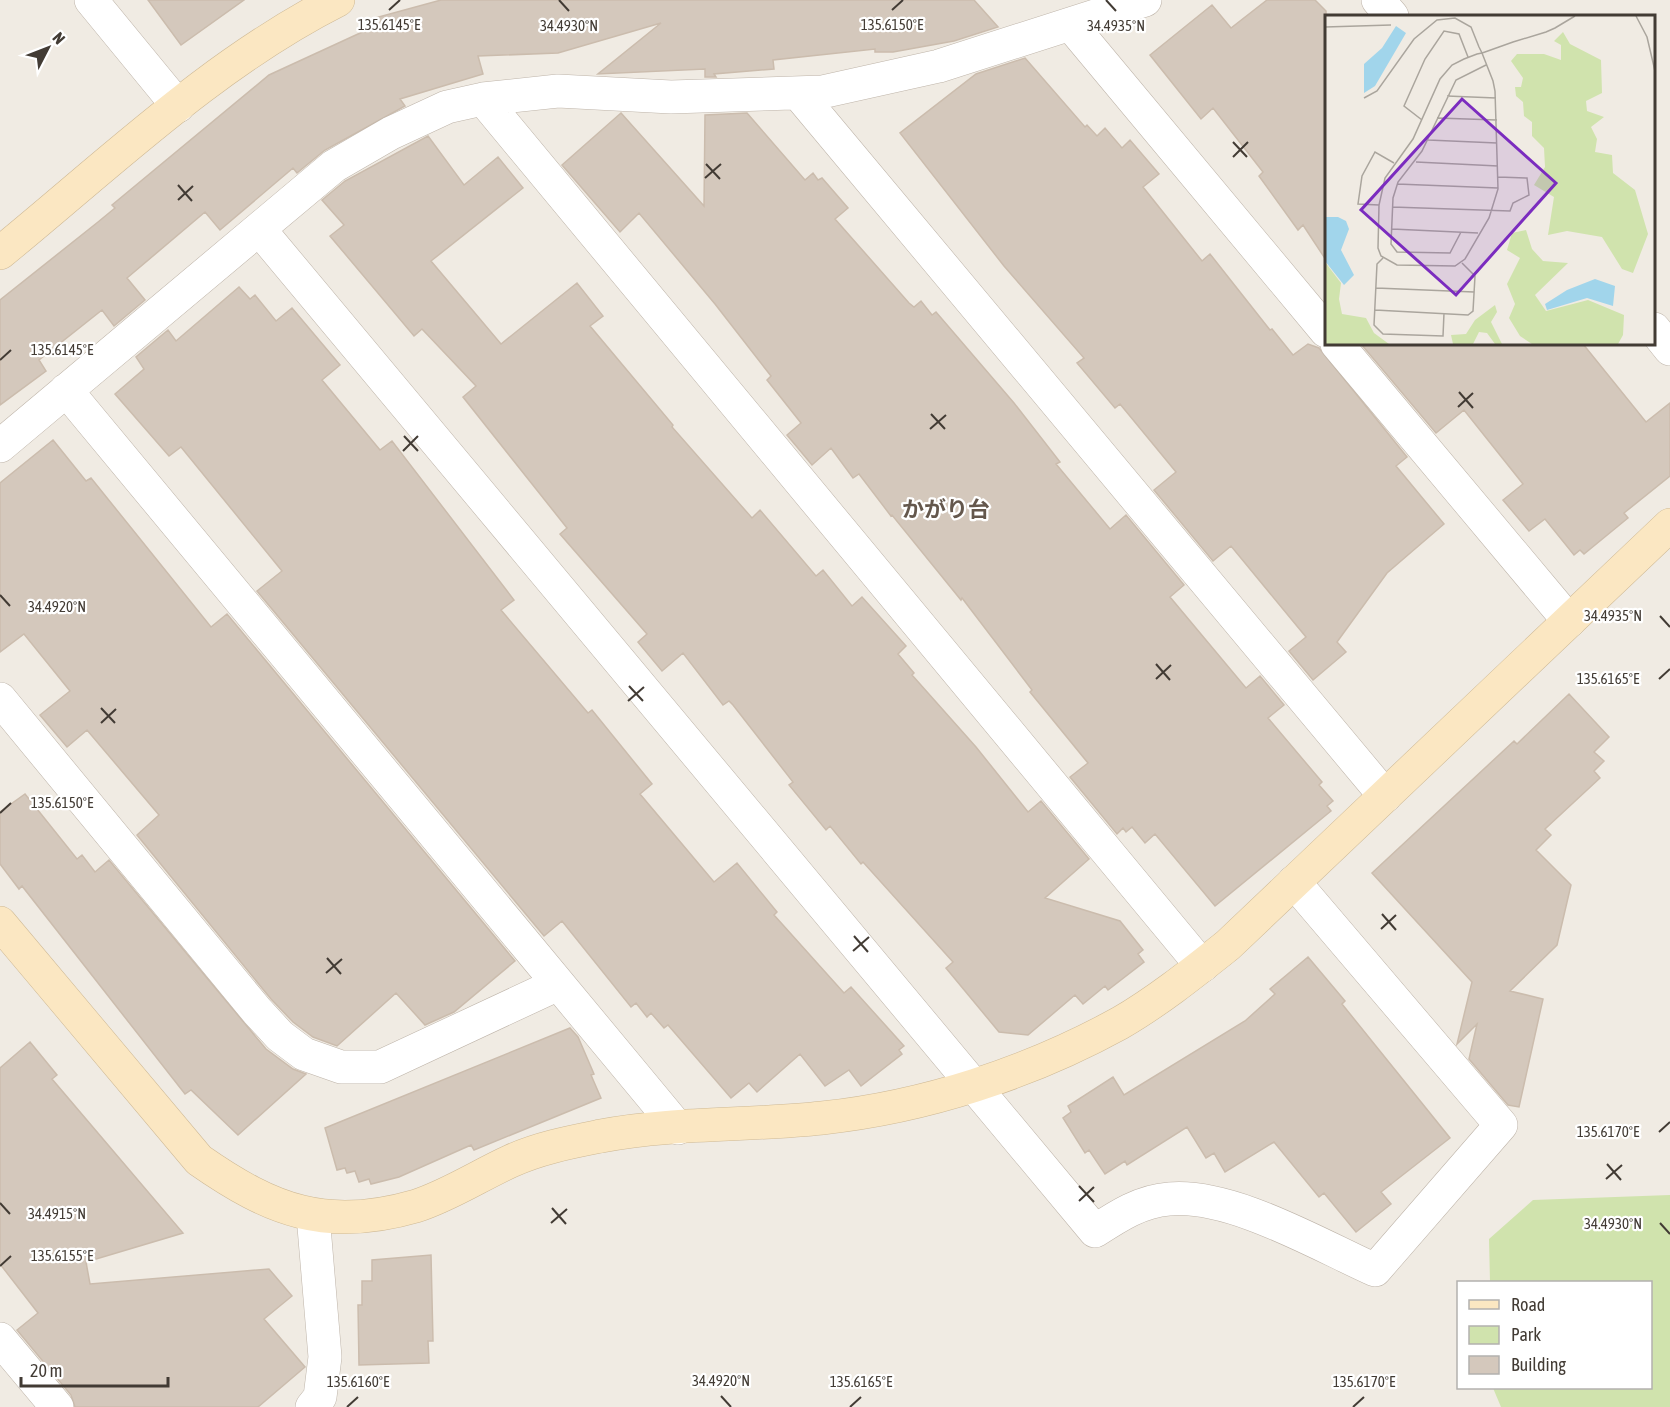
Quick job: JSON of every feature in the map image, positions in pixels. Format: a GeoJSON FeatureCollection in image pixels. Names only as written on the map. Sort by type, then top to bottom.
{"type":"FeatureCollection","features":[{"type":"Feature","properties":{"kind":"street"},"geometry":{"type":"LineString","coordinates":[[91,0],[178,106]]}},
{"type":"Feature","properties":{"kind":"street"},"geometry":{"type":"LineString","coordinates":[[0,253],[178,106],[246,54],[338,0]]}},
{"type":"Feature","properties":{"kind":"street"},"geometry":{"type":"LineString","coordinates":[[0,446],[334,166],[447,107],[483,99],[558,91],[671,97],[822,92],[939,66],[1146,0]]}},
{"type":"Feature","properties":{"kind":"street"},"geometry":{"type":"LineString","coordinates":[[1378,0],[1391,15]]}},
{"type":"Feature","properties":{"kind":"street"},"geometry":{"type":"LineString","coordinates":[[1071,25],[1325,330]]}},
{"type":"Feature","properties":{"kind":"street"},"geometry":{"type":"LineString","coordinates":[[798,93],[1385,796]]}},
{"type":"Feature","properties":{"kind":"street"},"geometry":{"type":"LineString","coordinates":[[483,99],[1202,966]]}},
{"type":"Feature","properties":{"kind":"street"},"geometry":{"type":"LineString","coordinates":[[259,229],[1095,1231],[1127,1210],[1168,1198],[1191,1199],[1246,1212],[1375,1270],[1501,1125],[1294,882]]}},
{"type":"Feature","properties":{"kind":"street"},"geometry":{"type":"LineString","coordinates":[[1655,331],[1670,349]]}},
{"type":"Feature","properties":{"kind":"street"},"geometry":{"type":"LineString","coordinates":[[1338,345],[1569,621]]}},
{"type":"Feature","properties":{"kind":"street"},"geometry":{"type":"LineString","coordinates":[[66,390],[678,1128]]}},
{"type":"Feature","properties":{"kind":"street"},"geometry":{"type":"LineString","coordinates":[[0,923],[199,1160],[237,1186],[275,1204],[313,1215],[329,1218],[371,1216],[418,1205],[514,1160],[557,1145],[604,1135],[820,1119],[880,1110],[1019,1070],[1122,1021],[1202,966],[1228,945],[1670,525]]}},
{"type":"Feature","properties":{"kind":"street"},"geometry":{"type":"LineString","coordinates":[[0,699],[257,1011],[280,1036],[304,1054],[341,1067],[380,1067],[558,984]]}},
{"type":"Feature","properties":{"kind":"street"},"geometry":{"type":"LineString","coordinates":[[312,1407],[320,1397],[325,1357],[313,1215]]}},
{"type":"Feature","properties":{"kind":"street"},"geometry":{"type":"LineString","coordinates":[[0,1339],[57,1407]]}},
{"type":"Feature","properties":{"kind":"green space"},"geometry":{"type":"Polygon","coordinates":[[[1670,1195],[1670,1407],[1501,1407],[1493,1389],[1652,1389],[1652,1281],[1490,1281],[1489,1239],[1533,1200],[1670,1195]]]}},
{"type":"Feature","properties":{"kind":"building"},"geometry":{"type":"Polygon","coordinates":[[[148,0],[244,0],[181,45],[148,0]]]}},
{"type":"Feature","properties":{"kind":"building"},"geometry":{"type":"Polygon","coordinates":[[[441,0],[974,0],[998,27],[954,41],[893,52],[875,52],[875,49],[773,60],[774,69],[714,74],[716,77],[705,77],[705,69],[598,74],[661,23],[558,53],[478,56],[483,74],[400,99],[405,106],[325,150],[297,173],[293,168],[220,230],[205,212],[127,278],[145,300],[114,326],[102,310],[39,360],[46,371],[0,405],[0,300],[115,208],[112,205],[269,75],[371,28],[370,23],[376,21],[375,18],[441,0]]]}},
{"type":"Feature","properties":{"kind":"building"},"geometry":{"type":"Polygon","coordinates":[[[1267,0],[1315,0],[1326,11],[1325,258],[1303,225],[1298,230],[1259,176],[1263,172],[1213,108],[1201,119],[1150,55],[1212,5],[1231,28],[1267,0]]]}},
{"type":"Feature","properties":{"kind":"building"},"geometry":{"type":"Polygon","coordinates":[[[1025,58],[1085,127],[1087,125],[1097,136],[1105,128],[1122,148],[1130,140],[1159,174],[1143,187],[1202,261],[1210,254],[1270,330],[1272,329],[1293,355],[1308,344],[1319,348],[1407,457],[1396,466],[1444,524],[1387,573],[1337,642],[1346,652],[1313,680],[1289,651],[1306,637],[1231,546],[1213,561],[1154,490],[1176,472],[1120,404],[1115,408],[1077,363],[1084,358],[1004,266],[900,133],[976,74],[1025,58]]]}},
{"type":"Feature","properties":{"kind":"building"},"geometry":{"type":"Polygon","coordinates":[[[621,113],[704,206],[705,115],[747,113],[805,180],[813,173],[818,180],[822,178],[848,208],[835,219],[909,303],[914,307],[921,301],[932,315],[936,312],[1014,403],[1060,462],[1056,464],[1110,529],[1126,515],[1184,585],[1170,597],[1246,688],[1260,676],[1284,705],[1268,718],[1322,782],[1319,785],[1333,801],[1327,806],[1331,811],[1215,906],[1155,834],[1145,843],[1132,827],[1126,832],[1123,828],[1117,834],[1070,777],[1088,763],[1030,692],[1032,690],[962,598],[961,600],[859,474],[853,478],[831,448],[812,465],[787,435],[801,423],[767,380],[771,376],[639,213],[620,232],[562,165],[621,113]]]}},
{"type":"Feature","properties":{"kind":"building"},"geometry":{"type":"Polygon","coordinates":[[[428,136],[464,185],[498,157],[523,188],[431,261],[501,344],[577,283],[603,316],[590,326],[673,425],[672,427],[752,518],[760,510],[816,576],[823,570],[852,606],[862,597],[906,646],[898,654],[914,673],[912,675],[976,747],[1028,812],[1041,801],[1089,859],[1045,898],[1120,921],[1143,950],[1138,954],[1144,962],[1108,990],[1105,986],[1083,1004],[1075,995],[1028,1035],[999,1032],[946,968],[953,962],[863,862],[861,864],[830,826],[826,830],[789,785],[793,782],[733,705],[729,701],[723,705],[683,653],[662,671],[638,642],[647,634],[560,534],[567,528],[463,397],[476,386],[422,329],[414,336],[330,236],[344,225],[322,200],[345,181],[428,136]]]}},
{"type":"Feature","properties":{"kind":"building"},"geometry":{"type":"Polygon","coordinates":[[[239,287],[250,299],[255,295],[276,321],[292,308],[340,365],[322,380],[380,450],[392,441],[514,600],[501,610],[588,713],[592,710],[652,784],[640,794],[714,882],[737,863],[777,912],[774,915],[844,993],[851,987],[904,1046],[899,1050],[902,1054],[861,1086],[849,1070],[825,1086],[800,1054],[757,1092],[749,1083],[731,1098],[668,1025],[664,1028],[651,1013],[647,1017],[636,1003],[631,1007],[562,921],[544,936],[257,591],[282,571],[181,447],[169,456],[115,394],[144,369],[136,357],[168,330],[176,341],[239,287]]]}},
{"type":"Feature","properties":{"kind":"building"},"geometry":{"type":"Polygon","coordinates":[[[1362,345],[1584,345],[1646,422],[1670,403],[1670,476],[1624,513],[1628,518],[1584,554],[1580,550],[1574,555],[1545,519],[1529,531],[1503,500],[1523,484],[1464,410],[1436,433],[1362,345]]]}},
{"type":"Feature","properties":{"kind":"building"},"geometry":{"type":"Polygon","coordinates":[[[53,440],[86,481],[91,478],[211,627],[227,614],[515,961],[454,1012],[425,1025],[396,993],[337,1046],[313,1037],[293,1022],[271,999],[137,835],[159,815],[87,730],[67,747],[40,715],[70,691],[24,634],[0,652],[0,483],[53,440]]]}},
{"type":"Feature","properties":{"kind":"building"},"geometry":{"type":"Polygon","coordinates":[[[1569,694],[1609,737],[1594,752],[1604,761],[1594,771],[1600,778],[1545,829],[1551,835],[1536,850],[1571,885],[1557,945],[1510,991],[1543,999],[1519,1107],[1508,1105],[1469,1059],[1477,1024],[1457,1044],[1472,982],[1372,873],[1514,741],[1517,744],[1569,694]]]}},
{"type":"Feature","properties":{"kind":"building"},"geometry":{"type":"Polygon","coordinates":[[[25,794],[77,859],[82,855],[95,872],[109,860],[266,1049],[293,1069],[306,1074],[238,1135],[191,1090],[185,1094],[22,886],[19,889],[0,864],[0,812],[25,794]]]}},
{"type":"Feature","properties":{"kind":"building"},"geometry":{"type":"Polygon","coordinates":[[[1308,957],[1345,1001],[1342,1004],[1450,1138],[1381,1192],[1391,1204],[1356,1232],[1324,1193],[1319,1197],[1274,1142],[1225,1172],[1214,1153],[1206,1158],[1187,1127],[1127,1165],[1125,1161],[1105,1174],[1089,1150],[1085,1153],[1063,1118],[1071,1112],[1068,1106],[1113,1077],[1124,1095],[1245,1021],[1275,994],[1270,989],[1308,957]]]}},
{"type":"Feature","properties":{"kind":"building"},"geometry":{"type":"Polygon","coordinates":[[[570,1028],[578,1037],[594,1074],[591,1075],[601,1098],[474,1150],[471,1145],[399,1177],[371,1184],[369,1179],[359,1182],[355,1171],[347,1173],[345,1168],[337,1170],[325,1128],[570,1028]]]}},
{"type":"Feature","properties":{"kind":"building"},"geometry":{"type":"Polygon","coordinates":[[[30,1042],[57,1075],[52,1079],[183,1233],[86,1262],[90,1284],[269,1269],[292,1296],[264,1319],[305,1367],[258,1407],[75,1407],[71,1395],[17,1330],[38,1313],[0,1264],[0,1068],[30,1042]]]}},
{"type":"Feature","properties":{"kind":"building"},"geometry":{"type":"Polygon","coordinates":[[[431,1255],[433,1341],[428,1341],[429,1363],[359,1365],[358,1305],[362,1305],[362,1281],[372,1281],[372,1260],[431,1255]]]}},
{"type":"Feature","properties":{"kind":"district","name":"かがり台"},"geometry":{"type":"Point","coordinates":[946,509]}}]}
